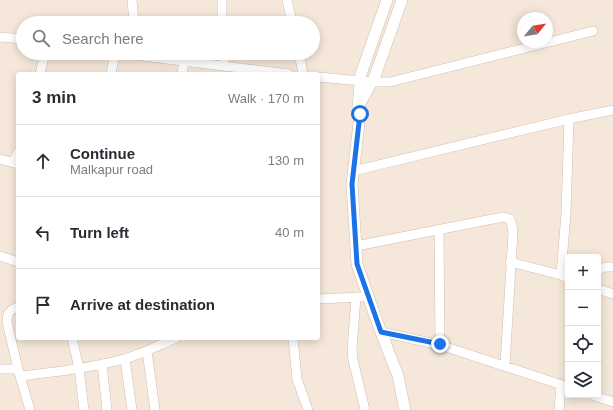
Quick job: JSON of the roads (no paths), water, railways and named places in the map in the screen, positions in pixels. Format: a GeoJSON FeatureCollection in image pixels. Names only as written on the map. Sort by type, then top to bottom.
{"type":"FeatureCollection","features":[{"type":"Feature","properties":{"kind":"street"},"geometry":{"type":"LineString","coordinates":[[132,0],[133,16]]}},
{"type":"Feature","properties":{"kind":"street"},"geometry":{"type":"LineString","coordinates":[[222,0],[222,16]]}},
{"type":"Feature","properties":{"kind":"street"},"geometry":{"type":"LineString","coordinates":[[287,0],[290,16]]}},
{"type":"Feature","properties":{"kind":"street"},"geometry":{"type":"LineString","coordinates":[[387,0],[361,74],[358,107],[360,114],[352,184],[357,264],[398,376],[404,410]]}},
{"type":"Feature","properties":{"kind":"street"},"geometry":{"type":"LineString","coordinates":[[358,107],[372,82],[402,0]]}},
{"type":"Feature","properties":{"kind":"street"},"geometry":{"type":"LineString","coordinates":[[320,77],[372,82],[390,82],[593,31]]}},
{"type":"Feature","properties":{"kind":"street"},"geometry":{"type":"LineString","coordinates":[[0,37],[16,38]]}},
{"type":"Feature","properties":{"kind":"street"},"geometry":{"type":"LineString","coordinates":[[40,72],[43,60]]}},
{"type":"Feature","properties":{"kind":"street"},"geometry":{"type":"LineString","coordinates":[[112,72],[115,60]]}},
{"type":"Feature","properties":{"kind":"street"},"geometry":{"type":"LineString","coordinates":[[177,60],[273,72]]}},
{"type":"Feature","properties":{"kind":"street"},"geometry":{"type":"LineString","coordinates":[[224,60],[224,66]]}},
{"type":"Feature","properties":{"kind":"street"},"geometry":{"type":"LineString","coordinates":[[300,60],[303,72]]}},
{"type":"Feature","properties":{"kind":"street"},"geometry":{"type":"LineString","coordinates":[[182,72],[184,61]]}},
{"type":"Feature","properties":{"kind":"street"},"geometry":{"type":"LineString","coordinates":[[353,171],[569,119],[613,110]]}},
{"type":"Feature","properties":{"kind":"street"},"geometry":{"type":"LineString","coordinates":[[510,262],[564,276],[569,119]]}},
{"type":"Feature","properties":{"kind":"street"},"geometry":{"type":"LineString","coordinates":[[0,159],[16,163]]}},
{"type":"Feature","properties":{"kind":"street"},"geometry":{"type":"LineString","coordinates":[[356,246],[503,217],[510,219],[513,234],[510,262],[505,365]]}},
{"type":"Feature","properties":{"kind":"street"},"geometry":{"type":"LineString","coordinates":[[439,230],[440,344]]}},
{"type":"Feature","properties":{"kind":"street"},"geometry":{"type":"LineString","coordinates":[[0,256],[16,261]]}},
{"type":"Feature","properties":{"kind":"street"},"geometry":{"type":"LineString","coordinates":[[601,269],[613,267]]}},
{"type":"Feature","properties":{"kind":"street"},"geometry":{"type":"LineString","coordinates":[[601,290],[613,294]]}},
{"type":"Feature","properties":{"kind":"street"},"geometry":{"type":"LineString","coordinates":[[320,299],[368,296]]}},
{"type":"Feature","properties":{"kind":"street"},"geometry":{"type":"LineString","coordinates":[[356,297],[352,350],[365,410]]}},
{"type":"Feature","properties":{"kind":"street"},"geometry":{"type":"LineString","coordinates":[[16,309],[10,311],[7,316],[7,322],[19,373],[30,410]]}},
{"type":"Feature","properties":{"kind":"street"},"geometry":{"type":"LineString","coordinates":[[381,332],[440,344],[564,386],[559,410]]}},
{"type":"Feature","properties":{"kind":"street"},"geometry":{"type":"LineString","coordinates":[[72,340],[79,368],[84,410]]}},
{"type":"Feature","properties":{"kind":"street"},"geometry":{"type":"LineString","coordinates":[[0,369],[19,373],[79,368],[125,359],[172,340]]}},
{"type":"Feature","properties":{"kind":"street"},"geometry":{"type":"LineString","coordinates":[[294,340],[297,379],[308,410]]}},
{"type":"Feature","properties":{"kind":"street"},"geometry":{"type":"LineString","coordinates":[[147,351],[155,410]]}},
{"type":"Feature","properties":{"kind":"street"},"geometry":{"type":"LineString","coordinates":[[125,359],[132,410]]}},
{"type":"Feature","properties":{"kind":"street"},"geometry":{"type":"LineString","coordinates":[[102,364],[107,410]]}},
{"type":"Feature","properties":{"kind":"street"},"geometry":{"type":"LineString","coordinates":[[601,398],[613,402]]}}]}
